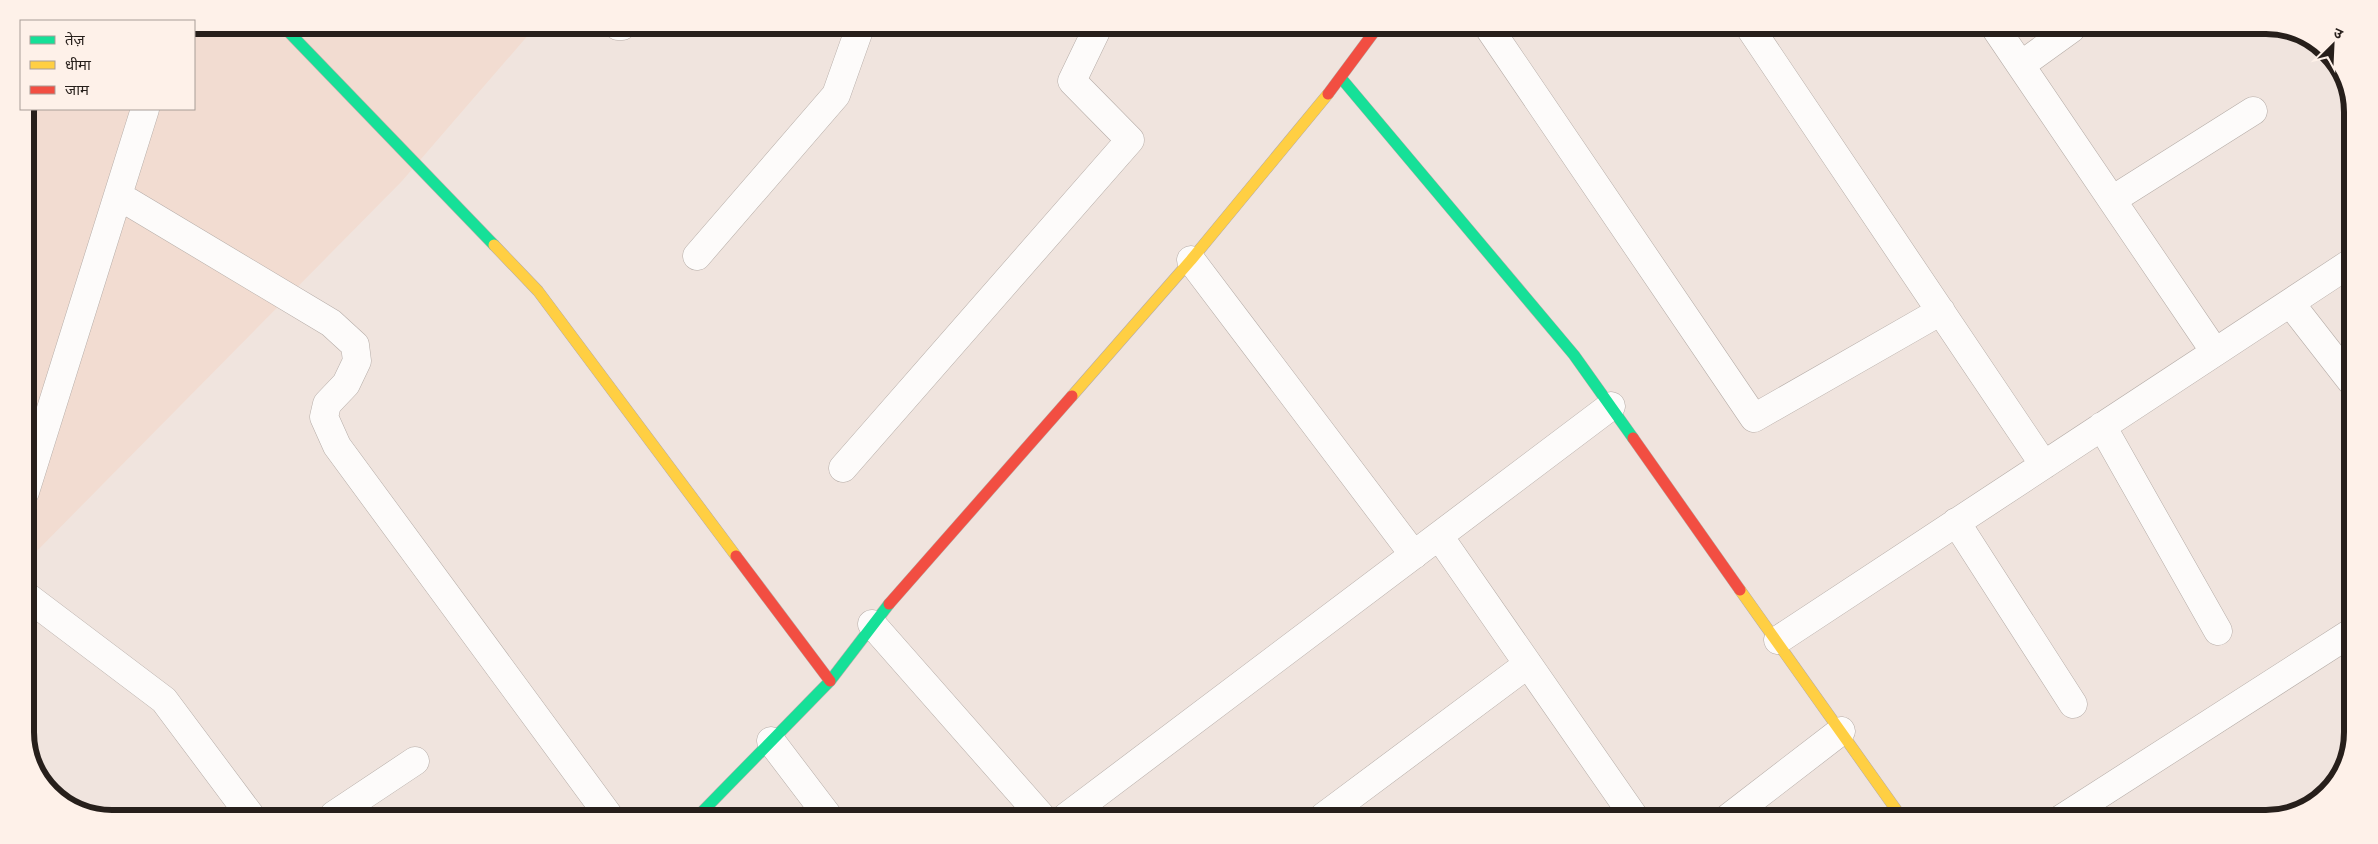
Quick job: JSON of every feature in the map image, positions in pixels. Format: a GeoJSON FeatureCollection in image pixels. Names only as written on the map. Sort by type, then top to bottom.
{"type":"FeatureCollection","features":[{"type":"Feature","properties":{"kind":"street"},"geometry":{"type":"LineString","coordinates":[[291,34],[538,291],[830,681]]}},
{"type":"Feature","properties":{"kind":"street"},"geometry":{"type":"LineString","coordinates":[[697,256],[836,95],[858,34]]}},
{"type":"Feature","properties":{"kind":"street"},"geometry":{"type":"LineString","coordinates":[[843,468],[1130,140],[1072,81],[1095,34]]}},
{"type":"Feature","properties":{"kind":"street"},"geometry":{"type":"LineString","coordinates":[[704,810],[830,681],[872,624],[1191,260],[1341,78],[1374,34]]}},
{"type":"Feature","properties":{"kind":"street"},"geometry":{"type":"LineString","coordinates":[[1493,34],[1754,418],[1941,311]]}},
{"type":"Feature","properties":{"kind":"street"},"geometry":{"type":"LineString","coordinates":[[1754,34],[2044,464]]}},
{"type":"Feature","properties":{"kind":"street"},"geometry":{"type":"LineString","coordinates":[[1999,34],[2215,352]]}},
{"type":"Feature","properties":{"kind":"street"},"geometry":{"type":"LineString","coordinates":[[2021,65],[2064,34]]}},
{"type":"Feature","properties":{"kind":"street"},"geometry":{"type":"LineString","coordinates":[[1341,78],[1574,355],[1778,640],[1896,810]]}},
{"type":"Feature","properties":{"kind":"street"},"geometry":{"type":"LineString","coordinates":[[34,464],[145,110]]}},
{"type":"Feature","properties":{"kind":"street"},"geometry":{"type":"LineString","coordinates":[[2112,200],[2253,111]]}},
{"type":"Feature","properties":{"kind":"street"},"geometry":{"type":"LineString","coordinates":[[119,196],[331,323],[356,345],[357,361],[346,384],[327,404],[324,417],[337,446],[605,810]]}},
{"type":"Feature","properties":{"kind":"street"},"geometry":{"type":"LineString","coordinates":[[1191,260],[1414,554]]}},
{"type":"Feature","properties":{"kind":"street"},"geometry":{"type":"LineString","coordinates":[[1778,640],[2344,268]]}},
{"type":"Feature","properties":{"kind":"street"},"geometry":{"type":"LineString","coordinates":[[2291,304],[2344,372]]}},
{"type":"Feature","properties":{"kind":"street"},"geometry":{"type":"LineString","coordinates":[[1074,810],[1611,406]]}},
{"type":"Feature","properties":{"kind":"street"},"geometry":{"type":"LineString","coordinates":[[2102,426],[2218,631]]}},
{"type":"Feature","properties":{"kind":"street"},"geometry":{"type":"LineString","coordinates":[[1956,522],[2072,704]]}},
{"type":"Feature","properties":{"kind":"street"},"geometry":{"type":"LineString","coordinates":[[1439,536],[1629,810]]}},
{"type":"Feature","properties":{"kind":"street"},"geometry":{"type":"LineString","coordinates":[[34,602],[164,700],[246,810]]}},
{"type":"Feature","properties":{"kind":"street"},"geometry":{"type":"LineString","coordinates":[[872,624],[1036,810]]}},
{"type":"Feature","properties":{"kind":"street"},"geometry":{"type":"LineString","coordinates":[[2075,810],[2344,637]]}},
{"type":"Feature","properties":{"kind":"street"},"geometry":{"type":"LineString","coordinates":[[1333,810],[1528,664]]}},
{"type":"Feature","properties":{"kind":"street"},"geometry":{"type":"LineString","coordinates":[[1738,810],[1841,731]]}},
{"type":"Feature","properties":{"kind":"street"},"geometry":{"type":"LineString","coordinates":[[770,741],[823,810]]}},
{"type":"Feature","properties":{"kind":"street"},"geometry":{"type":"LineString","coordinates":[[342,810],[415,761]]}},
{"type":"Feature","properties":{"kind":"shaded area"},"geometry":{"type":"Polygon","coordinates":[[[195,34],[529,34],[402,181],[34,554],[34,110],[195,110],[195,34]]]}},
{"type":"Feature","properties":{"kind":"traffic: fast"},"geometry":{"type":"LineString","coordinates":[[291,34],[494,245]]}},
{"type":"Feature","properties":{"kind":"traffic: fast"},"geometry":{"type":"LineString","coordinates":[[1341,78],[1574,355],[1633,438]]}},
{"type":"Feature","properties":{"kind":"traffic: fast"},"geometry":{"type":"LineString","coordinates":[[704,810],[830,681],[889,604]]}},
{"type":"Feature","properties":{"kind":"traffic: slow"},"geometry":{"type":"LineString","coordinates":[[1072,396],[1191,260],[1328,94]]}},
{"type":"Feature","properties":{"kind":"traffic: slow"},"geometry":{"type":"LineString","coordinates":[[494,245],[538,291],[736,556]]}},
{"type":"Feature","properties":{"kind":"traffic: slow"},"geometry":{"type":"LineString","coordinates":[[1740,590],[1896,810]]}},
{"type":"Feature","properties":{"kind":"traffic: jam"},"geometry":{"type":"LineString","coordinates":[[1328,94],[1373,34]]}},
{"type":"Feature","properties":{"kind":"traffic: jam"},"geometry":{"type":"LineString","coordinates":[[889,604],[1072,396]]}},
{"type":"Feature","properties":{"kind":"traffic: jam"},"geometry":{"type":"LineString","coordinates":[[1633,438],[1740,590]]}},
{"type":"Feature","properties":{"kind":"traffic: jam"},"geometry":{"type":"LineString","coordinates":[[736,556],[830,681]]}}]}
